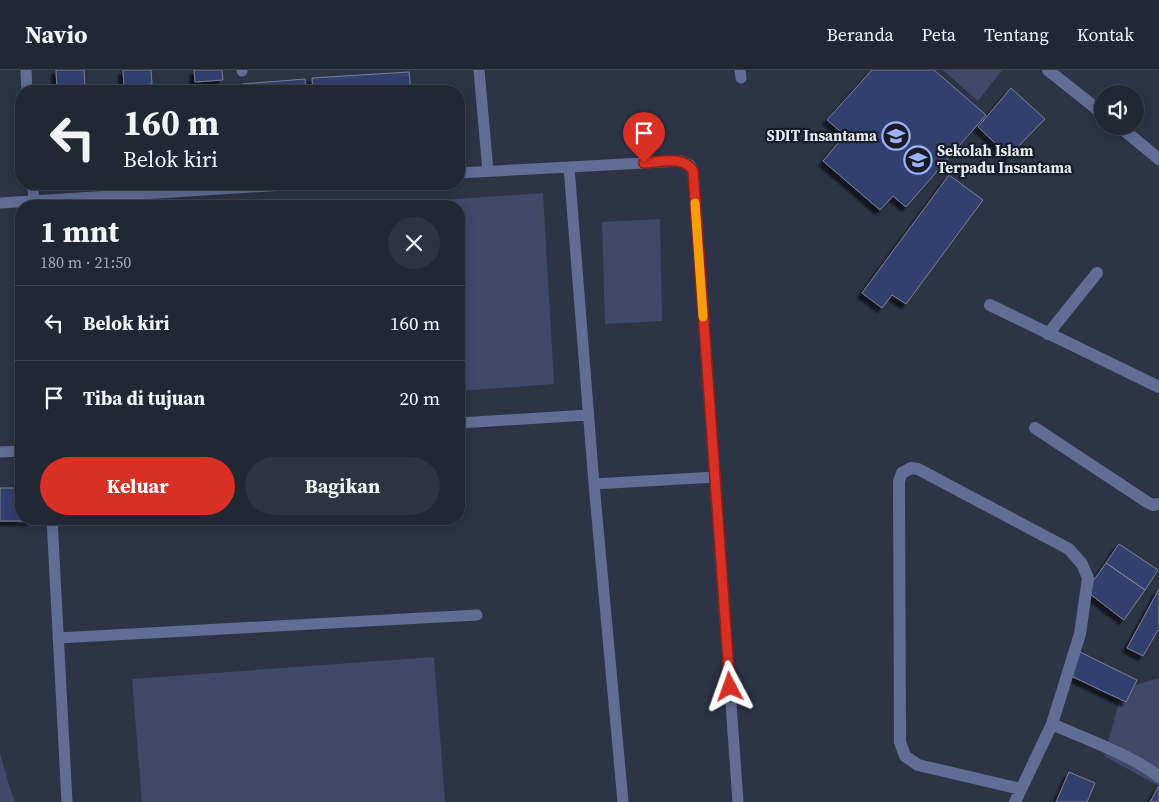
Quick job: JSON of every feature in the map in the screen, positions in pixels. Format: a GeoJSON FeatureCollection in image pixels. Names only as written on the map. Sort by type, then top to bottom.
{"type":"FeatureCollection","features":[{"type":"Feature","properties":{"kind":"street"},"geometry":{"type":"LineString","coordinates":[[1048,70],[1094,107]]}},
{"type":"Feature","properties":{"kind":"street"},"geometry":{"type":"LineString","coordinates":[[1130,135],[1159,159]]}},
{"type":"Feature","properties":{"kind":"street"},"geometry":{"type":"LineString","coordinates":[[1048,334],[1097,273]]}},
{"type":"Feature","properties":{"kind":"street"},"geometry":{"type":"LineString","coordinates":[[990,305],[1159,387]]}},
{"type":"Feature","properties":{"kind":"street"},"geometry":{"type":"LineString","coordinates":[[1035,428],[1147,502],[1154,505],[1159,504]]}},
{"type":"Feature","properties":{"kind":"street"},"geometry":{"type":"LineString","coordinates":[[1015,802],[1052,724],[1080,634],[1088,578],[1082,564],[1069,549],[918,469],[911,468],[902,473],[899,480],[900,742],[905,756],[918,765],[1021,789]]}},
{"type":"Feature","properties":{"kind":"street"},"geometry":{"type":"LineString","coordinates":[[1052,724],[1117,753],[1159,777]]}},
{"type":"Feature","properties":{"kind":"lane"},"geometry":{"type":"LineString","coordinates":[[26,70],[27,85]]}},
{"type":"Feature","properties":{"kind":"lane"},"geometry":{"type":"LineString","coordinates":[[479,70],[488,172]]}},
{"type":"Feature","properties":{"kind":"lane"},"geometry":{"type":"LineString","coordinates":[[465,173],[681,161],[690,165],[693,171],[738,802]]}},
{"type":"Feature","properties":{"kind":"lane"},"geometry":{"type":"LineString","coordinates":[[569,167],[588,414],[623,802]]}},
{"type":"Feature","properties":{"kind":"lane"},"geometry":{"type":"LineString","coordinates":[[87,200],[220,190]]}},
{"type":"Feature","properties":{"kind":"lane"},"geometry":{"type":"LineString","coordinates":[[0,204],[15,204]]}},
{"type":"Feature","properties":{"kind":"lane"},"geometry":{"type":"LineString","coordinates":[[465,423],[588,414]]}},
{"type":"Feature","properties":{"kind":"lane"},"geometry":{"type":"LineString","coordinates":[[0,452],[15,451]]}},
{"type":"Feature","properties":{"kind":"lane"},"geometry":{"type":"LineString","coordinates":[[594,484],[715,477]]}},
{"type":"Feature","properties":{"kind":"lane"},"geometry":{"type":"LineString","coordinates":[[52,525],[67,802]]}},
{"type":"Feature","properties":{"kind":"lane"},"geometry":{"type":"LineString","coordinates":[[58,638],[477,615]]}},
{"type":"Feature","properties":{"kind":"shaded area"},"geometry":{"type":"Polygon","coordinates":[[[943,70],[1002,70],[978,101],[943,70]]]}},
{"type":"Feature","properties":{"kind":"shaded area"},"geometry":{"type":"Polygon","coordinates":[[[543,193],[554,384],[465,391],[465,200],[443,200],[543,193]]]}},
{"type":"Feature","properties":{"kind":"shaded area"},"geometry":{"type":"Polygon","coordinates":[[[660,219],[662,321],[605,324],[602,222],[660,219]]]}},
{"type":"Feature","properties":{"kind":"shaded area"},"geometry":{"type":"Polygon","coordinates":[[[434,657],[445,802],[142,802],[132,679],[434,657]]]}},
{"type":"Feature","properties":{"kind":"shaded area"},"geometry":{"type":"Polygon","coordinates":[[[1159,678],[1159,786],[1104,756],[1123,689],[1159,678]]]}},
{"type":"Feature","properties":{"kind":"shaded area"},"geometry":{"type":"Polygon","coordinates":[[[0,753],[11,792],[15,802],[0,802],[0,753]]]}},
{"type":"Feature","properties":{"kind":"building"},"geometry":{"type":"Polygon","coordinates":[[[56,70],[84,70],[85,85],[57,85],[56,70]]]}},
{"type":"Feature","properties":{"kind":"building"},"geometry":{"type":"Polygon","coordinates":[[[123,70],[151,70],[152,84],[124,85],[123,70]]]}},
{"type":"Feature","properties":{"kind":"building"},"geometry":{"type":"Polygon","coordinates":[[[194,70],[222,70],[223,80],[195,82],[194,70]]]}},
{"type":"Feature","properties":{"kind":"building"},"geometry":{"type":"Polygon","coordinates":[[[872,70],[934,70],[986,115],[906,207],[893,196],[880,210],[823,161],[845,135],[827,120],[872,70]]]}},
{"type":"Feature","properties":{"kind":"building"},"geometry":{"type":"Polygon","coordinates":[[[409,72],[410,85],[313,85],[312,78],[409,72]]]}},
{"type":"Feature","properties":{"kind":"building"},"geometry":{"type":"Polygon","coordinates":[[[305,79],[306,85],[242,85],[305,79]]]}},
{"type":"Feature","properties":{"kind":"building"},"geometry":{"type":"Polygon","coordinates":[[[1011,88],[1045,119],[1009,156],[978,127],[1011,88]]]}},
{"type":"Feature","properties":{"kind":"building"},"geometry":{"type":"Polygon","coordinates":[[[949,175],[983,200],[906,304],[892,295],[882,308],[862,293],[949,175]]]}},
{"type":"Feature","properties":{"kind":"building"},"geometry":{"type":"Polygon","coordinates":[[[0,488],[15,488],[15,521],[0,521],[0,488]]]}},
{"type":"Feature","properties":{"kind":"building"},"geometry":{"type":"Polygon","coordinates":[[[1119,544],[1158,570],[1145,590],[1106,563],[1119,544]]]}},
{"type":"Feature","properties":{"kind":"building"},"geometry":{"type":"Polygon","coordinates":[[[1106,563],[1145,590],[1124,620],[1086,591],[1106,563]]]}},
{"type":"Feature","properties":{"kind":"building"},"geometry":{"type":"Polygon","coordinates":[[[1159,589],[1159,631],[1143,656],[1127,648],[1159,589]]]}},
{"type":"Feature","properties":{"kind":"building"},"geometry":{"type":"Polygon","coordinates":[[[1080,652],[1137,680],[1126,702],[1069,675],[1080,652]]]}},
{"type":"Feature","properties":{"kind":"building"},"geometry":{"type":"Polygon","coordinates":[[[1069,772],[1095,783],[1087,802],[1056,802],[1069,772]]]}},
{"type":"Feature","properties":{"kind":"building"},"geometry":{"type":"Polygon","coordinates":[[[1159,786],[1159,802],[1150,802],[1159,786]]]}},
{"type":"Feature","properties":{"kind":"slow traffic"},"geometry":{"type":"LineString","coordinates":[[695,203],[703,317]]}},
{"type":"Feature","properties":{"kind":"place","name":"SDIT Insantama"},"geometry":{"type":"Point","coordinates":[896,136]}},
{"type":"Feature","properties":{"kind":"place","name":"Sekolah Islam Terpadu Insantama"},"geometry":{"type":"Point","coordinates":[918,160]}},
{"type":"Feature","properties":{"kind":"route"},"geometry":{"type":"LineString","coordinates":[[644,163],[681,161],[690,165],[693,171],[730,687]]}}]}
